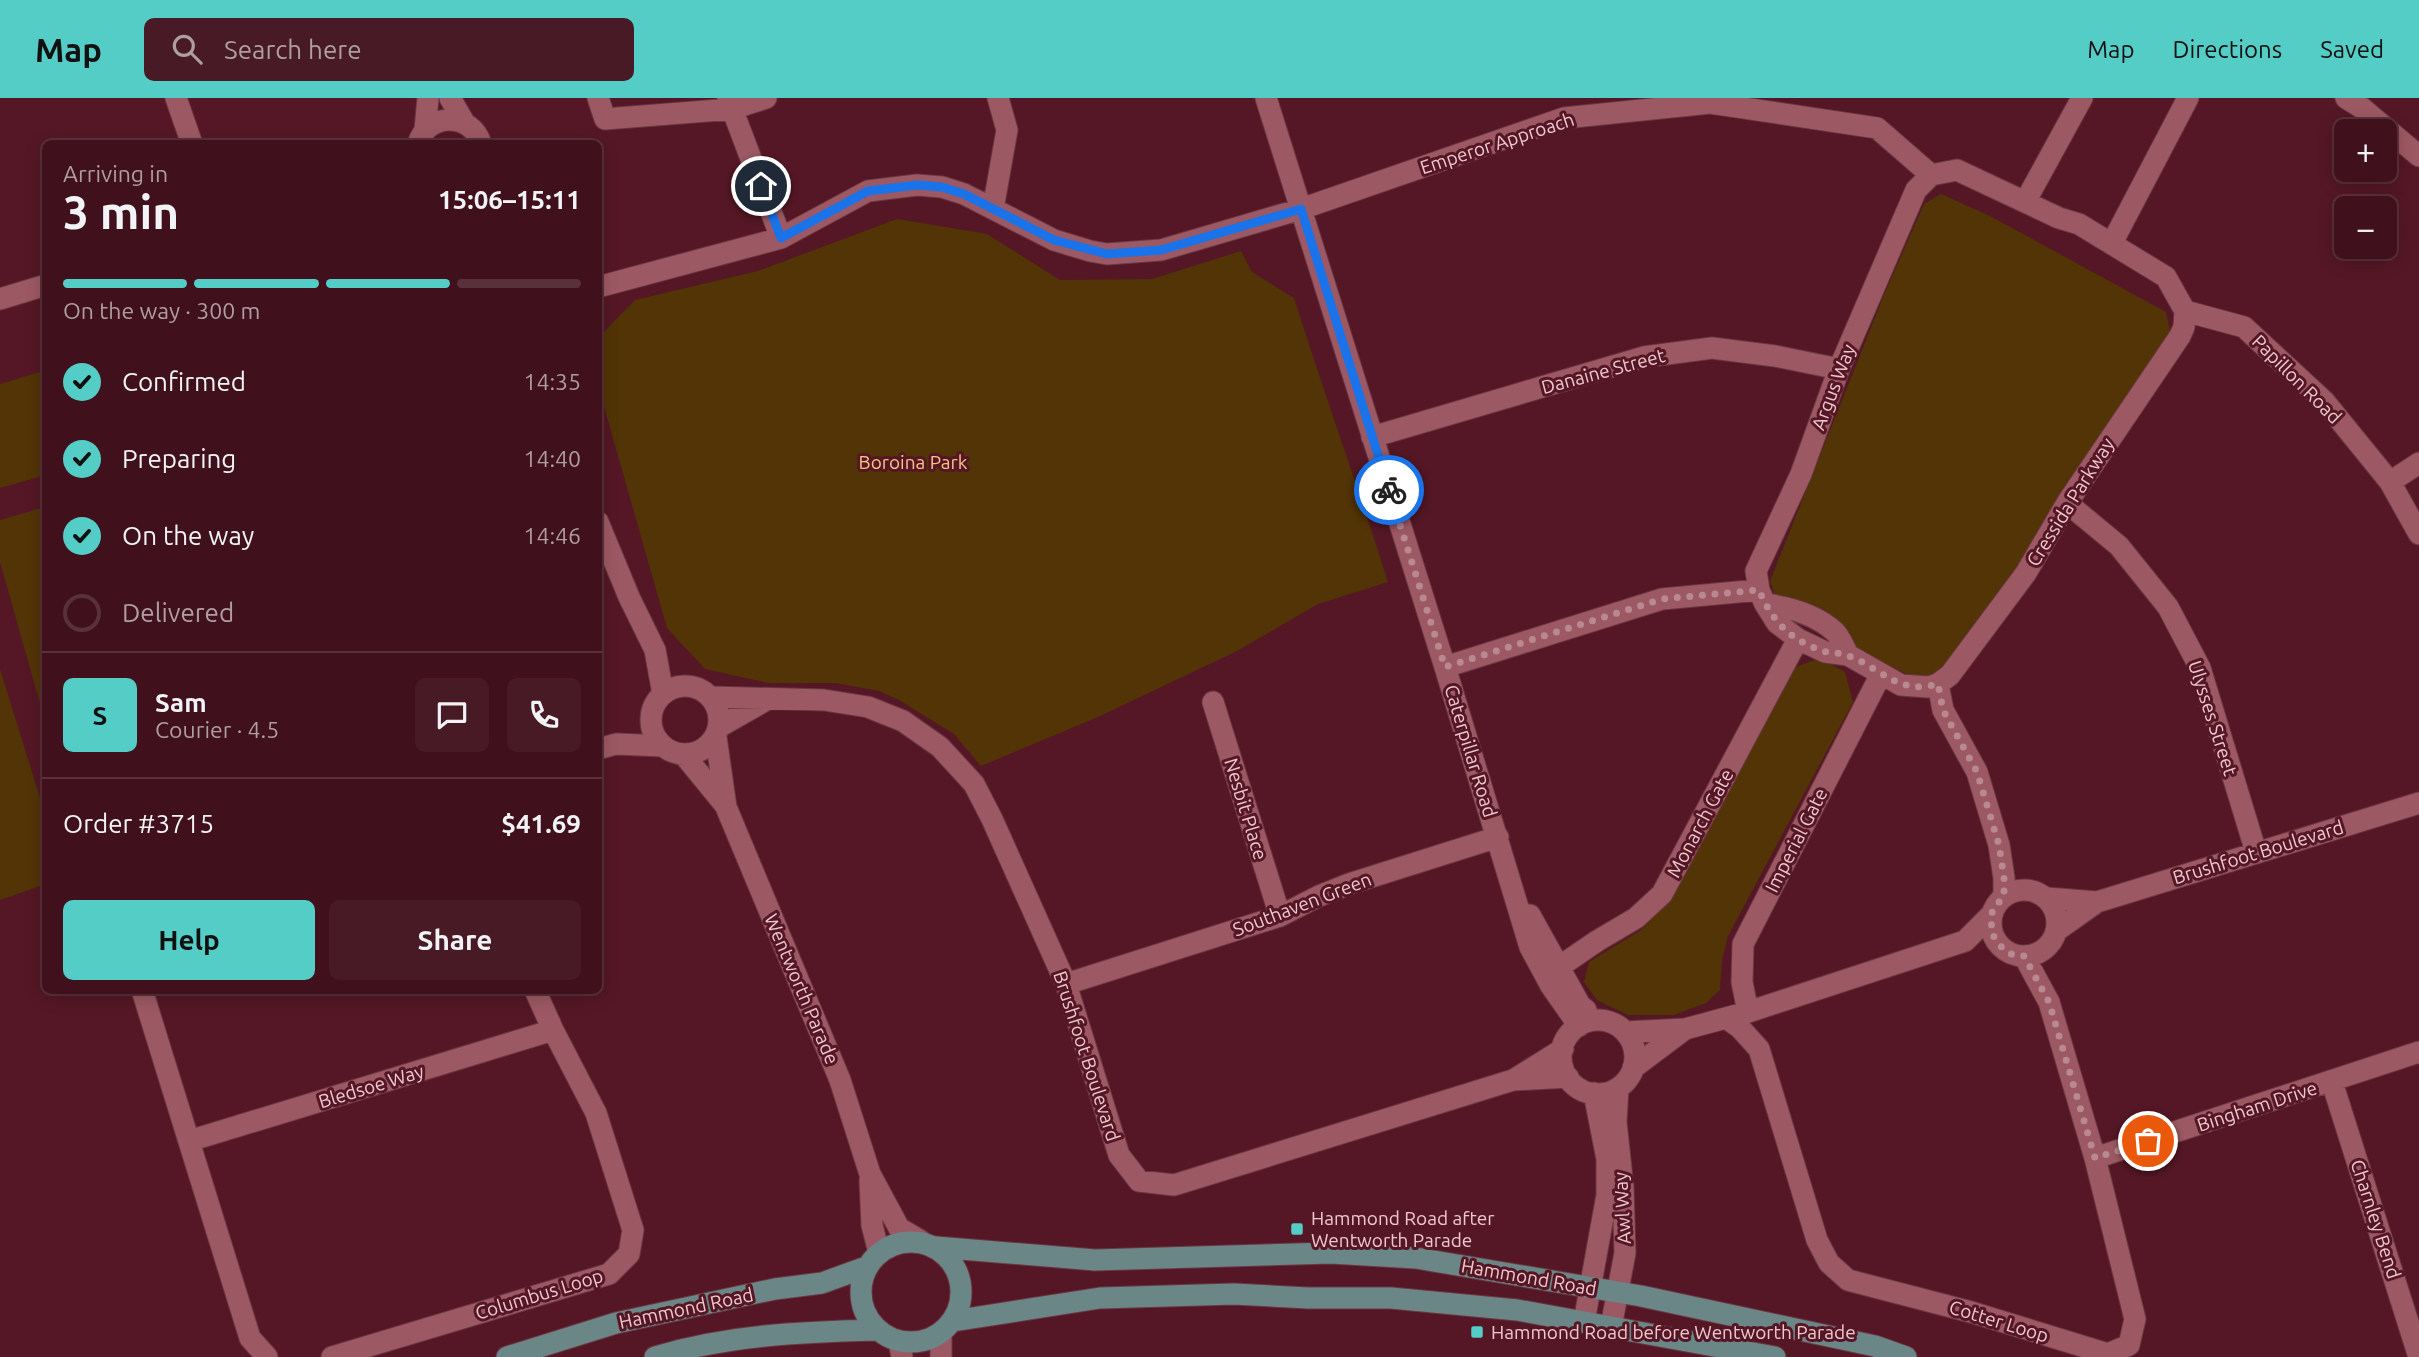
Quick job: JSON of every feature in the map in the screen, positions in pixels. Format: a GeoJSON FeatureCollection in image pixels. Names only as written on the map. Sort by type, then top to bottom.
{"type":"FeatureCollection","features":[{"type":"Feature","properties":{"kind":"main road","name":"Hammond Road"},"geometry":{"type":"LineString","coordinates":[[507,1357],[616,1323],[775,1289],[822,1283],[873,1260],[896,1245],[928,1244],[1095,1260],[1331,1253],[1416,1258],[1616,1292],[1875,1346],[1906,1357]]}},
{"type":"Feature","properties":{"kind":"main road"},"geometry":{"type":"LineString","coordinates":[[928,1244],[953,1263],[960,1280],[962,1298],[947,1327]]}},
{"type":"Feature","properties":{"kind":"main road"},"geometry":{"type":"LineString","coordinates":[[873,1260],[860,1287],[862,1307],[876,1330]]}},
{"type":"Feature","properties":{"kind":"main road","name":"Hammond Road"},"geometry":{"type":"LineString","coordinates":[[655,1357],[696,1345],[795,1332],[876,1330],[900,1349],[925,1341],[947,1327],[1100,1298],[1234,1294],[1308,1298],[1391,1298],[1517,1310],[1775,1357]]}},
{"type":"Feature","properties":{"kind":"street"},"geometry":{"type":"LineString","coordinates":[[176,98],[190,140]]}},
{"type":"Feature","properties":{"kind":"street"},"geometry":{"type":"LineString","coordinates":[[419,139],[428,98]]}},
{"type":"Feature","properties":{"kind":"street"},"geometry":{"type":"LineString","coordinates":[[450,98],[479,140]]}},
{"type":"Feature","properties":{"kind":"street"},"geometry":{"type":"LineString","coordinates":[[598,98],[605,119],[766,98]]}},
{"type":"Feature","properties":{"kind":"street"},"geometry":{"type":"LineString","coordinates":[[993,209],[1007,130],[998,98]]}},
{"type":"Feature","properties":{"kind":"street","name":"Caterpillar Road"},"geometry":{"type":"LineString","coordinates":[[1266,98],[1512,882],[1530,947],[1551,986],[1579,1026]]}},
{"type":"Feature","properties":{"kind":"street"},"geometry":{"type":"LineString","coordinates":[[2025,201],[2082,98]]}},
{"type":"Feature","properties":{"kind":"street"},"geometry":{"type":"LineString","coordinates":[[2112,243],[2188,98]]}},
{"type":"Feature","properties":{"kind":"street"},"geometry":{"type":"LineString","coordinates":[[2346,98],[2362,108],[2419,156]]}},
{"type":"Feature","properties":{"kind":"street","name":"Emperor Approach"},"geometry":{"type":"LineString","coordinates":[[602,286],[781,238],[868,191],[917,185],[942,187],[964,194],[1054,240],[1107,254],[1161,250],[1301,209],[1564,118],[1710,103],[1877,128],[1931,175]]}},
{"type":"Feature","properties":{"kind":"street"},"geometry":{"type":"LineString","coordinates":[[730,104],[781,238]]}},
{"type":"Feature","properties":{"kind":"street"},"geometry":{"type":"LineString","coordinates":[[419,139],[441,120],[464,122]]}},
{"type":"Feature","properties":{"kind":"street","name":"Papillon Road"},"geometry":{"type":"LineString","coordinates":[[1931,175],[1957,170],[2059,218],[2079,224],[2166,277],[2180,302]]}},
{"type":"Feature","properties":{"kind":"street","name":"Argus Way"},"geometry":{"type":"LineString","coordinates":[[1762,597],[1756,571],[1801,474],[1839,369],[1916,190],[1931,175]]}},
{"type":"Feature","properties":{"kind":"street","name":"Papillon Road"},"geometry":{"type":"LineString","coordinates":[[2059,218],[2078,239],[2180,302],[2244,327],[2325,402],[2390,482],[2419,534]]}},
{"type":"Feature","properties":{"kind":"street"},"geometry":{"type":"LineString","coordinates":[[0,299],[42,286]]}},
{"type":"Feature","properties":{"kind":"street","name":"Cressida Parkway"},"geometry":{"type":"LineString","coordinates":[[1938,684],[1950,676],[2026,573],[2067,503],[2180,336],[2184,327],[2180,302]]}},
{"type":"Feature","properties":{"kind":"street","name":"Danaine Street"},"geometry":{"type":"LineString","coordinates":[[1373,437],[1644,357],[1712,348],[1775,356],[1839,369]]}},
{"type":"Feature","properties":{"kind":"street"},"geometry":{"type":"LineString","coordinates":[[2390,482],[2419,464]]}},
{"type":"Feature","properties":{"kind":"street","name":"Ulysses Street"},"geometry":{"type":"LineString","coordinates":[[2067,503],[2119,546],[2168,607],[2200,668],[2256,852]]}},
{"type":"Feature","properties":{"kind":"street"},"geometry":{"type":"LineString","coordinates":[[602,532],[629,597],[655,649],[687,686]]}},
{"type":"Feature","properties":{"kind":"street"},"geometry":{"type":"LineString","coordinates":[[1762,597],[1777,623],[1798,639],[1825,652],[1848,655],[1901,685],[1927,687],[1938,684],[1943,710],[1977,772],[1999,845],[2004,896]]}},
{"type":"Feature","properties":{"kind":"street"},"geometry":{"type":"LineString","coordinates":[[1445,667],[1662,599],[1762,597],[1824,624],[1835,632],[1848,655]]}},
{"type":"Feature","properties":{"kind":"street","name":"Monarch Gate"},"geometry":{"type":"LineString","coordinates":[[1559,967],[1636,918],[1662,894],[1798,639]]}},
{"type":"Feature","properties":{"kind":"street"},"geometry":{"type":"LineString","coordinates":[[655,649],[663,694]]}},
{"type":"Feature","properties":{"kind":"street","name":"Imperial Gate"},"geometry":{"type":"LineString","coordinates":[[1748,1012],[1742,982],[1743,944],[1881,674]]}},
{"type":"Feature","properties":{"kind":"street"},"geometry":{"type":"LineString","coordinates":[[718,732],[717,706],[704,691],[687,686],[670,689],[653,708],[651,716],[656,737],[663,746],[684,755],[703,750],[718,732],[770,698]]}},
{"type":"Feature","properties":{"kind":"street","name":"Brushfoot Boulevard"},"geometry":{"type":"LineString","coordinates":[[711,697],[824,700],[868,708],[903,721],[940,747],[974,784],[1066,984],[1119,1154],[1139,1181],[1174,1185],[1513,1080],[1568,1077]]}},
{"type":"Feature","properties":{"kind":"street","name":"Nesbit Place"},"geometry":{"type":"LineString","coordinates":[[1213,702],[1280,916]]}},
{"type":"Feature","properties":{"kind":"street"},"geometry":{"type":"LineString","coordinates":[[607,747],[651,716]]}},
{"type":"Feature","properties":{"kind":"street","name":"Wentworth Parade"},"geometry":{"type":"LineString","coordinates":[[718,732],[726,807]]}},
{"type":"Feature","properties":{"kind":"street"},"geometry":{"type":"LineString","coordinates":[[607,747],[663,746]]}},
{"type":"Feature","properties":{"kind":"street","name":"Wentworth Parade"},"geometry":{"type":"LineString","coordinates":[[684,755],[726,807],[840,1080],[870,1174],[899,1228],[928,1244]]}},
{"type":"Feature","properties":{"kind":"street","name":"Brushfoot Boulevard"},"geometry":{"type":"LineString","coordinates":[[2051,940],[2097,902],[2419,803]]}},
{"type":"Feature","properties":{"kind":"street","name":"Southaven Green"},"geometry":{"type":"LineString","coordinates":[[1066,984],[1280,916],[1349,884],[1498,837]]}},
{"type":"Feature","properties":{"kind":"street"},"geometry":{"type":"LineString","coordinates":[[1965,941],[2003,949],[2013,955],[2032,956],[2051,940],[2056,913],[1999,845]]}},
{"type":"Feature","properties":{"kind":"street","name":"Caterpillar Road"},"geometry":{"type":"LineString","coordinates":[[1512,882],[1580,1005],[1604,1021]]}},
{"type":"Feature","properties":{"kind":"street"},"geometry":{"type":"LineString","coordinates":[[1625,1032],[1685,1029],[1748,1012],[1965,941],[1991,915],[2004,896],[2012,891],[2038,894]]}},
{"type":"Feature","properties":{"kind":"street","name":"Brushfoot Boulevard"},"geometry":{"type":"LineString","coordinates":[[2038,894],[2097,902]]}},
{"type":"Feature","properties":{"kind":"street"},"geometry":{"type":"LineString","coordinates":[[1991,915],[1992,934],[2003,949]]}},
{"type":"Feature","properties":{"kind":"street","name":"Cotter Loop"},"geometry":{"type":"LineString","coordinates":[[2049,1002],[2051,940]]}},
{"type":"Feature","properties":{"kind":"street","name":"Cotter Loop"},"geometry":{"type":"LineString","coordinates":[[1726,1018],[1740,1028],[1759,1049],[1817,1240],[1829,1263],[1848,1280],[1971,1312],[2108,1354],[2129,1345],[2135,1319],[2095,1158],[2049,1002],[2024,956]]}},
{"type":"Feature","properties":{"kind":"street"},"geometry":{"type":"LineString","coordinates":[[143,994],[250,1338],[267,1357]]}},
{"type":"Feature","properties":{"kind":"street","name":"Columbus Loop"},"geometry":{"type":"LineString","coordinates":[[332,1357],[610,1274],[629,1254],[633,1230],[596,1113],[537,994]]}},
{"type":"Feature","properties":{"kind":"street"},"geometry":{"type":"LineString","coordinates":[[1759,1049],[1768,1012],[1775,1003]]}},
{"type":"Feature","properties":{"kind":"street"},"geometry":{"type":"LineString","coordinates":[[1604,1021],[1625,1032],[1634,1048],[1633,1068],[1618,1088],[1607,1093],[1594,1093],[1575,1085],[1568,1077],[1562,1059],[1563,1049],[1571,1032],[1579,1026],[1587,1022],[1604,1021]]}},
{"type":"Feature","properties":{"kind":"street"},"geometry":{"type":"LineString","coordinates":[[1633,1068],[1685,1029]]}},
{"type":"Feature","properties":{"kind":"street","name":"Bledsoe Way"},"geometry":{"type":"LineString","coordinates":[[189,1141],[553,1030]]}},
{"type":"Feature","properties":{"kind":"street","name":"Brushfoot Boulevard"},"geometry":{"type":"LineString","coordinates":[[1513,1080],[1563,1049]]}},
{"type":"Feature","properties":{"kind":"street","name":"Bingham Drive"},"geometry":{"type":"LineString","coordinates":[[2095,1158],[2419,1052]]}},
{"type":"Feature","properties":{"kind":"street","name":"Charnley Bend"},"geometry":{"type":"LineString","coordinates":[[2332,1082],[2411,1303],[2418,1357]]}},
{"type":"Feature","properties":{"kind":"street","name":"Awl Way"},"geometry":{"type":"LineString","coordinates":[[1611,1327],[1625,1253],[1623,1187],[1616,1122],[1618,1088]]}},
{"type":"Feature","properties":{"kind":"street","name":"Awl Way"},"geometry":{"type":"LineString","coordinates":[[1584,1322],[1607,1195],[1607,1159],[1594,1093]]}},
{"type":"Feature","properties":{"kind":"street","name":"Wentworth Parade"},"geometry":{"type":"LineString","coordinates":[[870,1174],[873,1260]]}},
{"type":"Feature","properties":{"kind":"street"},"geometry":{"type":"LineString","coordinates":[[942,1357],[947,1327]]}},
{"type":"Feature","properties":{"kind":"green space"},"geometry":{"type":"Polygon","coordinates":[[[1941,194],[1990,216],[2166,312],[2170,331],[2105,437],[1966,643],[1935,677],[1920,681],[1780,609],[1770,581],[1884,295],[1924,204],[1941,194]]]}},
{"type":"Feature","properties":{"kind":"green space","name":"Boroina Park"},"geometry":{"type":"Polygon","coordinates":[[[897,219],[987,234],[1060,280],[1152,279],[1241,251],[1252,272],[1294,298],[1388,582],[1318,604],[1237,651],[1098,717],[981,766],[954,734],[899,700],[879,691],[836,683],[768,683],[705,669],[667,628],[602,400],[602,334],[635,300],[758,271],[897,219]]]}},
{"type":"Feature","properties":{"kind":"green space"},"geometry":{"type":"Polygon","coordinates":[[[40,372],[42,379],[42,476],[0,488],[0,384],[40,372]]]}},
{"type":"Feature","properties":{"kind":"green space"},"geometry":{"type":"Polygon","coordinates":[[[42,508],[42,710],[0,562],[0,520],[42,508]]]}},
{"type":"Feature","properties":{"kind":"green space"},"geometry":{"type":"Polygon","coordinates":[[[1820,658],[1845,672],[1853,702],[1728,936],[1722,960],[1720,990],[1706,1003],[1674,1015],[1628,1015],[1597,1000],[1584,982],[1589,962],[1641,930],[1667,903],[1796,667],[1820,658]]]}},
{"type":"Feature","properties":{"kind":"green space"},"geometry":{"type":"Polygon","coordinates":[[[0,669],[42,804],[42,885],[0,900],[0,669]]]}},
{"type":"Feature","properties":{"kind":"way so far"},"geometry":{"type":"LineString","coordinates":[[1389,490],[1445,667],[1662,599],[1759,590],[1777,623],[1798,639],[1825,652],[1848,655],[1901,685],[1927,687],[1938,684],[1943,710],[1977,772],[1999,845],[2004,896],[1998,901],[1991,915],[1992,934],[2003,949],[2013,955],[2024,956],[2049,1002],[2095,1158],[2148,1141]]}},
{"type":"Feature","properties":{"kind":"place","name":"Hammond Road after Wentworth Parade"},"geometry":{"type":"Point","coordinates":[1297,1229]}},
{"type":"Feature","properties":{"kind":"place","name":"Hammond Road before Wentworth Parade"},"geometry":{"type":"Point","coordinates":[1477,1332]}},
{"type":"Feature","properties":{"kind":"route"},"geometry":{"type":"LineString","coordinates":[[761,186],[781,238],[868,191],[917,185],[942,187],[964,194],[1054,240],[1107,254],[1161,250],[1301,209],[1389,490]]}}]}
